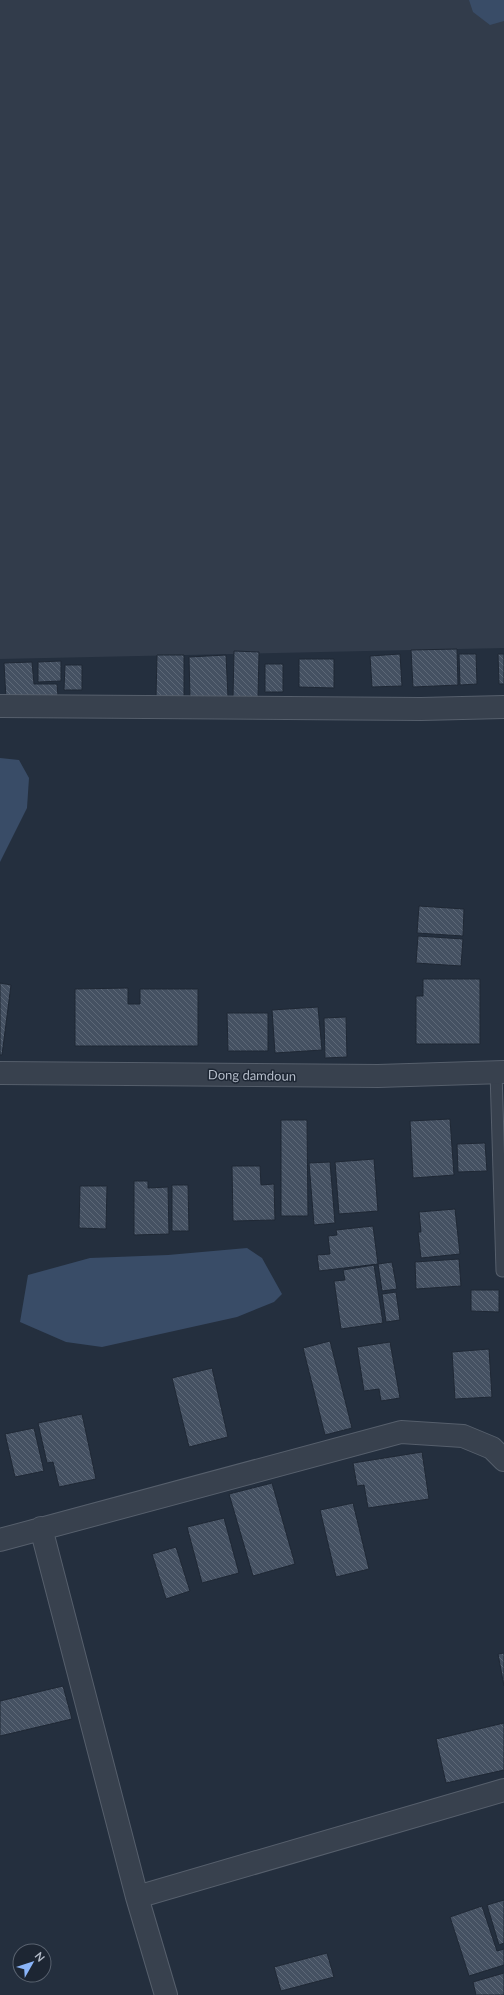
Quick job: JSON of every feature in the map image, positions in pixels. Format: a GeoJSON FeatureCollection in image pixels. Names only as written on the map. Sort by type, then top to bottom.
{"type":"FeatureCollection","features":[{"type":"Feature","properties":{"kind":"street"},"geometry":{"type":"LineString","coordinates":[[0,706],[421,709],[504,707]]}},
{"type":"Feature","properties":{"kind":"street","name":"Dong damdoun"},"geometry":{"type":"LineString","coordinates":[[0,1072],[378,1076],[500,1072]]}},
{"type":"Feature","properties":{"kind":"street"},"geometry":{"type":"LineString","coordinates":[[0,1540],[401,1432],[463,1436],[492,1448],[504,1460]]}},
{"type":"Feature","properties":{"kind":"street"},"geometry":{"type":"LineString","coordinates":[[41,1528],[137,1897],[166,1995]]}},
{"type":"Feature","properties":{"kind":"street"},"geometry":{"type":"LineString","coordinates":[[137,1897],[504,1790]]}},
{"type":"Feature","properties":{"kind":"lane"},"geometry":{"type":"LineString","coordinates":[[500,1072],[502,1271]]}},
{"type":"Feature","properties":{"kind":"shaded area"},"geometry":{"type":"Polygon","coordinates":[[[0,0],[504,0],[504,648],[0,659],[0,0]]]}},
{"type":"Feature","properties":{"kind":"water"},"geometry":{"type":"Polygon","coordinates":[[[469,0],[504,0],[504,21],[490,25],[473,12],[469,0]]]}},
{"type":"Feature","properties":{"kind":"water"},"geometry":{"type":"Polygon","coordinates":[[[0,758],[19,760],[29,778],[27,808],[0,862],[0,758]]]}},
{"type":"Feature","properties":{"kind":"water"},"geometry":{"type":"Polygon","coordinates":[[[247,1248],[262,1258],[282,1294],[274,1302],[237,1317],[102,1347],[66,1342],[20,1322],[28,1275],[90,1258],[168,1255],[247,1248]]]}},
{"type":"Feature","properties":{"kind":"building"},"geometry":{"type":"Polygon","coordinates":[[[457,649],[458,685],[413,687],[411,650],[457,649]]]}},
{"type":"Feature","properties":{"kind":"building"},"geometry":{"type":"Polygon","coordinates":[[[234,651],[259,652],[258,698],[233,698],[234,651]]]}},
{"type":"Feature","properties":{"kind":"building"},"geometry":{"type":"Polygon","coordinates":[[[400,654],[402,686],[372,687],[370,656],[400,654]]]}},
{"type":"Feature","properties":{"kind":"building"},"geometry":{"type":"Polygon","coordinates":[[[459,654],[476,654],[477,684],[460,685],[459,654]]]}},
{"type":"Feature","properties":{"kind":"building"},"geometry":{"type":"Polygon","coordinates":[[[498,654],[504,654],[504,684],[499,684],[498,654]]]}},
{"type":"Feature","properties":{"kind":"building"},"geometry":{"type":"Polygon","coordinates":[[[157,655],[184,655],[184,697],[156,697],[157,655]]]}},
{"type":"Feature","properties":{"kind":"building"},"geometry":{"type":"Polygon","coordinates":[[[226,655],[228,697],[190,698],[189,657],[226,655]]]}},
{"type":"Feature","properties":{"kind":"building"},"geometry":{"type":"Polygon","coordinates":[[[299,659],[334,659],[334,688],[299,687],[299,659]]]}},
{"type":"Feature","properties":{"kind":"building"},"geometry":{"type":"Polygon","coordinates":[[[61,661],[61,681],[38,682],[38,662],[61,661]]]}},
{"type":"Feature","properties":{"kind":"building"},"geometry":{"type":"Polygon","coordinates":[[[32,662],[34,684],[57,684],[58,696],[6,699],[4,663],[32,662]]]}},
{"type":"Feature","properties":{"kind":"building"},"geometry":{"type":"Polygon","coordinates":[[[265,664],[283,664],[283,692],[265,692],[265,664]]]}},
{"type":"Feature","properties":{"kind":"building"},"geometry":{"type":"Polygon","coordinates":[[[65,665],[82,665],[82,690],[64,690],[65,665]]]}},
{"type":"Feature","properties":{"kind":"building"},"geometry":{"type":"Polygon","coordinates":[[[419,906],[464,909],[463,936],[417,933],[419,906]]]}},
{"type":"Feature","properties":{"kind":"building"},"geometry":{"type":"Polygon","coordinates":[[[418,936],[463,939],[461,966],[416,963],[418,936]]]}},
{"type":"Feature","properties":{"kind":"building"},"geometry":{"type":"Polygon","coordinates":[[[423,979],[480,979],[480,1044],[416,1044],[416,996],[423,996],[423,979]]]}},
{"type":"Feature","properties":{"kind":"building"},"geometry":{"type":"Polygon","coordinates":[[[0,983],[11,985],[2,1055],[0,1055],[0,983]]]}},
{"type":"Feature","properties":{"kind":"building"},"geometry":{"type":"Polygon","coordinates":[[[128,988],[128,1004],[140,1004],[140,989],[198,989],[198,1046],[75,1046],[75,989],[128,988]]]}},
{"type":"Feature","properties":{"kind":"building"},"geometry":{"type":"Polygon","coordinates":[[[318,1007],[322,1050],[275,1053],[272,1010],[318,1007]]]}},
{"type":"Feature","properties":{"kind":"building"},"geometry":{"type":"Polygon","coordinates":[[[227,1013],[268,1013],[268,1051],[228,1051],[227,1013]]]}},
{"type":"Feature","properties":{"kind":"building"},"geometry":{"type":"Polygon","coordinates":[[[346,1017],[347,1057],[325,1058],[324,1018],[346,1017]]]}},
{"type":"Feature","properties":{"kind":"building"},"geometry":{"type":"Polygon","coordinates":[[[450,1119],[454,1175],[413,1178],[410,1121],[450,1119]]]}},
{"type":"Feature","properties":{"kind":"building"},"geometry":{"type":"Polygon","coordinates":[[[281,1120],[307,1120],[308,1216],[281,1216],[281,1120]]]}},
{"type":"Feature","properties":{"kind":"building"},"geometry":{"type":"Polygon","coordinates":[[[485,1143],[487,1171],[458,1172],[457,1144],[485,1143]]]}},
{"type":"Feature","properties":{"kind":"building"},"geometry":{"type":"Polygon","coordinates":[[[374,1159],[378,1211],[339,1214],[335,1162],[374,1159]]]}},
{"type":"Feature","properties":{"kind":"building"},"geometry":{"type":"Polygon","coordinates":[[[330,1162],[335,1223],[314,1225],[309,1163],[330,1162]]]}},
{"type":"Feature","properties":{"kind":"building"},"geometry":{"type":"Polygon","coordinates":[[[232,1166],[260,1166],[261,1185],[274,1184],[275,1220],[233,1221],[232,1166]]]}},
{"type":"Feature","properties":{"kind":"building"},"geometry":{"type":"Polygon","coordinates":[[[134,1181],[148,1181],[148,1188],[168,1187],[169,1234],[134,1235],[134,1181]]]}},
{"type":"Feature","properties":{"kind":"building"},"geometry":{"type":"Polygon","coordinates":[[[172,1185],[188,1185],[189,1231],[172,1231],[172,1185]]]}},
{"type":"Feature","properties":{"kind":"building"},"geometry":{"type":"Polygon","coordinates":[[[80,1186],[107,1186],[106,1229],[79,1228],[80,1186]]]}},
{"type":"Feature","properties":{"kind":"building"},"geometry":{"type":"Polygon","coordinates":[[[455,1209],[460,1254],[421,1258],[418,1232],[421,1232],[419,1212],[455,1209]]]}},
{"type":"Feature","properties":{"kind":"building"},"geometry":{"type":"Polygon","coordinates":[[[373,1226],[378,1264],[319,1271],[317,1255],[330,1254],[328,1236],[337,1235],[336,1230],[373,1226]]]}},
{"type":"Feature","properties":{"kind":"building"},"geometry":{"type":"Polygon","coordinates":[[[459,1259],[461,1286],[416,1289],[415,1262],[459,1259]]]}},
{"type":"Feature","properties":{"kind":"building"},"geometry":{"type":"Polygon","coordinates":[[[392,1262],[397,1289],[382,1291],[378,1264],[392,1262]]]}},
{"type":"Feature","properties":{"kind":"building"},"geometry":{"type":"Polygon","coordinates":[[[374,1265],[383,1323],[341,1329],[334,1281],[345,1280],[343,1270],[374,1265]]]}},
{"type":"Feature","properties":{"kind":"building"},"geometry":{"type":"Polygon","coordinates":[[[471,1290],[499,1290],[499,1312],[471,1311],[471,1290]]]}},
{"type":"Feature","properties":{"kind":"building"},"geometry":{"type":"Polygon","coordinates":[[[396,1292],[400,1320],[386,1322],[382,1294],[396,1292]]]}},
{"type":"Feature","properties":{"kind":"building"},"geometry":{"type":"Polygon","coordinates":[[[330,1341],[352,1428],[325,1435],[303,1348],[330,1341]]]}},
{"type":"Feature","properties":{"kind":"building"},"geometry":{"type":"Polygon","coordinates":[[[390,1342],[400,1398],[381,1401],[379,1389],[364,1391],[357,1347],[390,1342]]]}},
{"type":"Feature","properties":{"kind":"building"},"geometry":{"type":"Polygon","coordinates":[[[489,1349],[492,1397],[455,1399],[452,1352],[489,1349]]]}},
{"type":"Feature","properties":{"kind":"building"},"geometry":{"type":"Polygon","coordinates":[[[212,1368],[228,1437],[189,1447],[172,1378],[212,1368]]]}},
{"type":"Feature","properties":{"kind":"building"},"geometry":{"type":"Polygon","coordinates":[[[82,1414],[96,1479],[59,1487],[53,1462],[47,1463],[38,1423],[82,1414]]]}},
{"type":"Feature","properties":{"kind":"building"},"geometry":{"type":"Polygon","coordinates":[[[34,1428],[44,1471],[15,1477],[5,1434],[34,1428]]]}},
{"type":"Feature","properties":{"kind":"building"},"geometry":{"type":"Polygon","coordinates":[[[422,1452],[429,1499],[368,1508],[364,1485],[357,1486],[353,1463],[422,1452]]]}},
{"type":"Feature","properties":{"kind":"building"},"geometry":{"type":"Polygon","coordinates":[[[272,1483],[295,1564],[253,1576],[229,1494],[272,1483]]]}},
{"type":"Feature","properties":{"kind":"building"},"geometry":{"type":"Polygon","coordinates":[[[353,1503],[369,1569],[336,1577],[320,1510],[353,1503]]]}},
{"type":"Feature","properties":{"kind":"building"},"geometry":{"type":"Polygon","coordinates":[[[224,1518],[239,1573],[202,1583],[187,1527],[224,1518]]]}},
{"type":"Feature","properties":{"kind":"building"},"geometry":{"type":"Polygon","coordinates":[[[176,1547],[190,1591],[166,1599],[152,1554],[176,1547]]]}},
{"type":"Feature","properties":{"kind":"building"},"geometry":{"type":"Polygon","coordinates":[[[504,1653],[504,1686],[498,1654],[504,1653]]]}},
{"type":"Feature","properties":{"kind":"building"},"geometry":{"type":"Polygon","coordinates":[[[63,1686],[72,1719],[0,1736],[0,1701],[63,1686]]]}},
{"type":"Feature","properties":{"kind":"building"},"geometry":{"type":"Polygon","coordinates":[[[504,1723],[504,1770],[446,1783],[436,1739],[504,1723]]]}},
{"type":"Feature","properties":{"kind":"building"},"geometry":{"type":"Polygon","coordinates":[[[504,1900],[504,1943],[499,1945],[487,1905],[504,1900]]]}},
{"type":"Feature","properties":{"kind":"building"},"geometry":{"type":"Polygon","coordinates":[[[482,1906],[497,1951],[504,1949],[504,1965],[469,1976],[450,1917],[482,1906]]]}},
{"type":"Feature","properties":{"kind":"building"},"geometry":{"type":"Polygon","coordinates":[[[327,1953],[334,1977],[281,1991],[274,1967],[327,1953]]]}},
{"type":"Feature","properties":{"kind":"building"},"geometry":{"type":"Polygon","coordinates":[[[504,1973],[504,1995],[476,1995],[473,1982],[504,1973]]]}}]}
